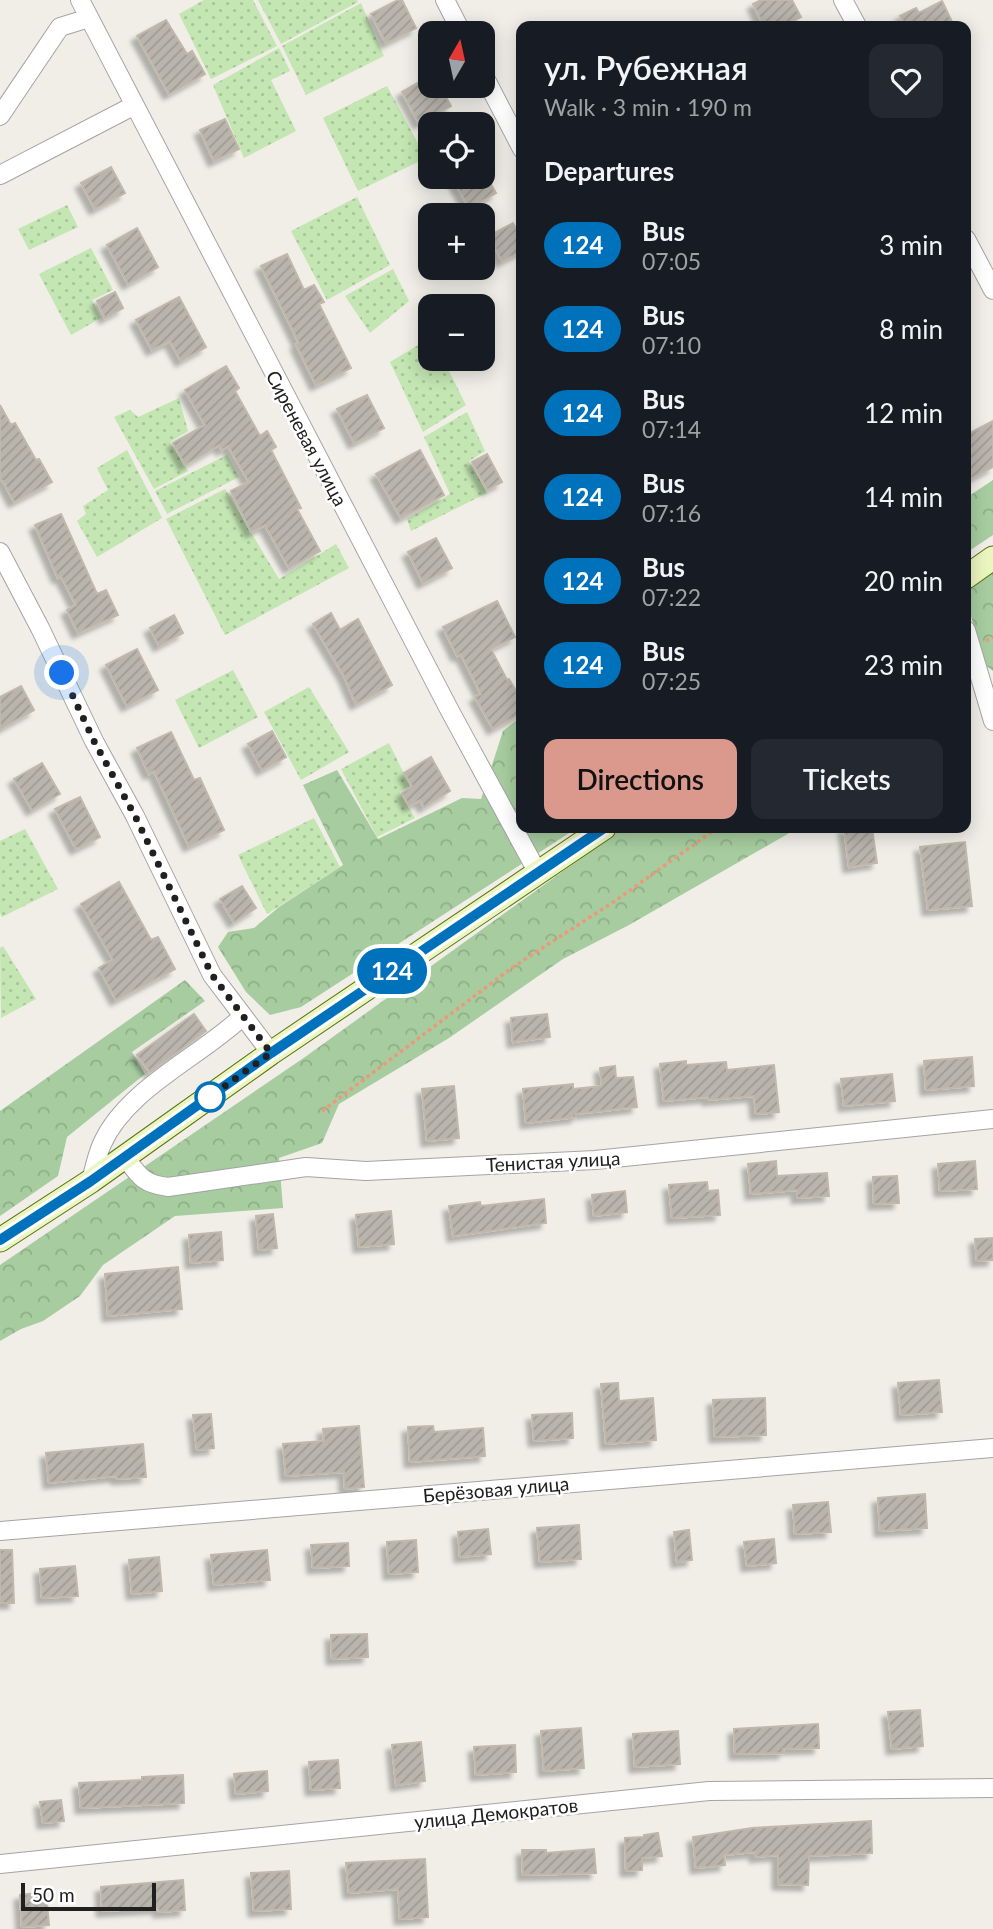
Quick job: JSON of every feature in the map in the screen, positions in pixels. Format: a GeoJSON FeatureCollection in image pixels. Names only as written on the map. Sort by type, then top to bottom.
{"type":"FeatureCollection","features":[{"type":"Feature","properties":{"kind":"street","name":"Сиреневая улица"},"geometry":{"type":"LineString","coordinates":[[80,0],[443,699],[516,833]]}},
{"type":"Feature","properties":{"kind":"street"},"geometry":{"type":"LineString","coordinates":[[445,0],[456,21]]}},
{"type":"Feature","properties":{"kind":"street"},"geometry":{"type":"LineString","coordinates":[[843,0],[854,21]]}},
{"type":"Feature","properties":{"kind":"street"},"geometry":{"type":"LineString","coordinates":[[0,116],[60,27],[89,18]]}},
{"type":"Feature","properties":{"kind":"street"},"geometry":{"type":"LineString","coordinates":[[495,97],[516,137]]}},
{"type":"Feature","properties":{"kind":"street"},"geometry":{"type":"LineString","coordinates":[[0,176],[133,106]]}},
{"type":"Feature","properties":{"kind":"street"},"geometry":{"type":"LineString","coordinates":[[971,249],[993,290]]}},
{"type":"Feature","properties":{"kind":"street"},"geometry":{"type":"LineString","coordinates":[[0,552],[94,741],[135,816],[212,975],[271,1053]]}},
{"type":"Feature","properties":{"kind":"street"},"geometry":{"type":"LineString","coordinates":[[971,573],[993,558]]}},
{"type":"Feature","properties":{"kind":"street"},"geometry":{"type":"LineString","coordinates":[[971,647],[993,721]]}},
{"type":"Feature","properties":{"kind":"street","name":"Сиреневая улица"},"geometry":{"type":"LineString","coordinates":[[516,833],[538,873]]}},
{"type":"Feature","properties":{"kind":"street"},"geometry":{"type":"LineString","coordinates":[[0,1240],[91,1181],[271,1053],[597,833]]}},
{"type":"Feature","properties":{"kind":"street"},"geometry":{"type":"LineString","coordinates":[[91,1181],[102,1144],[116,1121],[139,1097],[227,1032],[243,1016]]}},
{"type":"Feature","properties":{"kind":"street","name":"Тенистая улица"},"geometry":{"type":"LineString","coordinates":[[125,1157],[142,1180],[168,1187],[306,1167],[366,1171],[595,1160],[993,1119]]}},
{"type":"Feature","properties":{"kind":"street","name":"Берёзовая улица"},"geometry":{"type":"LineString","coordinates":[[0,1531],[993,1448]]}},
{"type":"Feature","properties":{"kind":"street","name":"улица Демократов"},"geometry":{"type":"LineString","coordinates":[[0,1864],[709,1791],[993,1788]]}},
{"type":"Feature","properties":{"kind":"path"},"geometry":{"type":"LineString","coordinates":[[322,1111],[513,967],[615,901],[710,833]]}},
{"type":"Feature","properties":{"kind":"green space"},"geometry":{"type":"Polygon","coordinates":[[[204,0],[253,0],[277,46],[211,79],[179,14],[204,0]]]}},
{"type":"Feature","properties":{"kind":"green space"},"geometry":{"type":"Polygon","coordinates":[[[258,0],[357,0],[358,2],[281,44],[258,0]]]}},
{"type":"Feature","properties":{"kind":"green space"},"geometry":{"type":"Polygon","coordinates":[[[361,3],[384,56],[306,95],[282,46],[361,3]]]}},
{"type":"Feature","properties":{"kind":"green space"},"geometry":{"type":"Polygon","coordinates":[[[279,48],[290,71],[271,80],[296,131],[244,158],[213,85],[279,48]]]}},
{"type":"Feature","properties":{"kind":"green space"},"geometry":{"type":"Polygon","coordinates":[[[387,86],[418,143],[418,162],[358,191],[323,118],[387,86]]]}},
{"type":"Feature","properties":{"kind":"green space"},"geometry":{"type":"Polygon","coordinates":[[[357,197],[390,265],[327,300],[291,231],[357,197]]]}},
{"type":"Feature","properties":{"kind":"green space"},"geometry":{"type":"Polygon","coordinates":[[[67,205],[78,227],[29,250],[18,229],[67,205]]]}},
{"type":"Feature","properties":{"kind":"green space"},"geometry":{"type":"Polygon","coordinates":[[[91,248],[113,290],[92,300],[101,318],[71,335],[39,274],[91,248]]]}},
{"type":"Feature","properties":{"kind":"green space"},"geometry":{"type":"Polygon","coordinates":[[[393,269],[409,301],[370,333],[345,296],[393,269]]]}},
{"type":"Feature","properties":{"kind":"green space"},"geometry":{"type":"Polygon","coordinates":[[[418,345],[418,371],[449,371],[466,405],[423,432],[390,362],[418,345]]]}},
{"type":"Feature","properties":{"kind":"green space"},"geometry":{"type":"Polygon","coordinates":[[[179,398],[188,431],[170,442],[188,471],[154,489],[114,417],[130,410],[138,417],[179,398]]]}},
{"type":"Feature","properties":{"kind":"green space"},"geometry":{"type":"Polygon","coordinates":[[[467,412],[485,451],[469,461],[487,493],[411,531],[407,519],[450,494],[424,437],[467,412]]]}},
{"type":"Feature","properties":{"kind":"green space"},"geometry":{"type":"Polygon","coordinates":[[[127,450],[162,518],[97,557],[77,521],[86,514],[83,506],[108,490],[97,468],[127,450]]]}},
{"type":"Feature","properties":{"kind":"green space"},"geometry":{"type":"Polygon","coordinates":[[[227,455],[239,477],[167,514],[155,491],[227,455]]]}},
{"type":"Feature","properties":{"kind":"green space"},"geometry":{"type":"Polygon","coordinates":[[[993,480],[993,535],[971,550],[971,495],[993,480]]]}},
{"type":"Feature","properties":{"kind":"green space"},"geometry":{"type":"Polygon","coordinates":[[[225,489],[279,579],[336,544],[349,568],[225,635],[166,519],[225,489]]]}},
{"type":"Feature","properties":{"kind":"green space"},"geometry":{"type":"Polygon","coordinates":[[[993,570],[993,671],[985,665],[971,616],[971,586],[993,570]]]}},
{"type":"Feature","properties":{"kind":"green space"},"geometry":{"type":"Polygon","coordinates":[[[233,670],[258,717],[199,748],[175,700],[233,670]]]}},
{"type":"Feature","properties":{"kind":"green space"},"geometry":{"type":"Polygon","coordinates":[[[309,687],[349,752],[301,780],[264,712],[309,687]]]}},
{"type":"Feature","properties":{"kind":"green space"},"geometry":{"type":"Polygon","coordinates":[[[516,721],[516,833],[569,833],[301,1007],[270,1015],[246,992],[218,947],[228,932],[254,928],[279,907],[343,865],[303,785],[337,770],[378,839],[462,798],[481,799],[503,731],[516,721]]]}},
{"type":"Feature","properties":{"kind":"green space"},"geometry":{"type":"Polygon","coordinates":[[[389,743],[410,786],[400,792],[415,818],[377,837],[341,769],[389,743]]]}},
{"type":"Feature","properties":{"kind":"green space"},"geometry":{"type":"Polygon","coordinates":[[[314,818],[340,867],[267,914],[238,855],[314,818]]]}},
{"type":"Feature","properties":{"kind":"green space"},"geometry":{"type":"Polygon","coordinates":[[[25,829],[58,889],[2,917],[0,841],[25,829]]]}},
{"type":"Feature","properties":{"kind":"green space"},"geometry":{"type":"Polygon","coordinates":[[[616,833],[789,833],[629,925],[563,959],[449,1038],[339,1104],[322,1143],[279,1158],[283,1208],[175,1216],[103,1265],[80,1296],[43,1321],[0,1341],[0,1265],[305,1057],[616,833]]]}},
{"type":"Feature","properties":{"kind":"green space"},"geometry":{"type":"Polygon","coordinates":[[[3,946],[36,999],[1,1018],[0,948],[3,946]]]}},
{"type":"Feature","properties":{"kind":"green space"},"geometry":{"type":"Polygon","coordinates":[[[185,980],[205,1001],[132,1052],[145,1074],[67,1137],[58,1176],[0,1216],[0,1111],[185,980]]]}},
{"type":"Feature","properties":{"kind":"building"},"geometry":{"type":"Polygon","coordinates":[[[402,0],[416,28],[386,43],[371,14],[402,0]]]}},
{"type":"Feature","properties":{"kind":"building"},"geometry":{"type":"Polygon","coordinates":[[[761,0],[792,0],[801,17],[793,21],[762,21],[753,4],[761,0]]]}},
{"type":"Feature","properties":{"kind":"building"},"geometry":{"type":"Polygon","coordinates":[[[942,1],[952,21],[903,21],[900,16],[916,8],[919,13],[942,1]]]}},
{"type":"Feature","properties":{"kind":"building"},"geometry":{"type":"Polygon","coordinates":[[[166,20],[187,54],[192,51],[205,74],[169,94],[137,36],[166,20]]]}},
{"type":"Feature","properties":{"kind":"building"},"geometry":{"type":"Polygon","coordinates":[[[418,83],[418,98],[447,98],[451,106],[440,112],[418,112],[418,121],[402,92],[418,83]]]}},
{"type":"Feature","properties":{"kind":"building"},"geometry":{"type":"Polygon","coordinates":[[[225,119],[239,149],[214,161],[200,130],[225,119]]]}},
{"type":"Feature","properties":{"kind":"building"},"geometry":{"type":"Polygon","coordinates":[[[111,167],[125,193],[95,209],[81,183],[111,167]]]}},
{"type":"Feature","properties":{"kind":"building"},"geometry":{"type":"Polygon","coordinates":[[[459,189],[494,189],[496,193],[478,203],[466,203],[459,189]]]}},
{"type":"Feature","properties":{"kind":"building"},"geometry":{"type":"Polygon","coordinates":[[[513,223],[516,229],[516,254],[502,261],[495,248],[495,233],[513,223]]]}},
{"type":"Feature","properties":{"kind":"building"},"geometry":{"type":"Polygon","coordinates":[[[137,228],[158,267],[128,284],[107,245],[137,228]]]}},
{"type":"Feature","properties":{"kind":"building"},"geometry":{"type":"Polygon","coordinates":[[[287,254],[304,290],[314,285],[324,302],[319,304],[351,368],[316,385],[296,344],[299,343],[261,266],[287,254]]]}},
{"type":"Feature","properties":{"kind":"building"},"geometry":{"type":"Polygon","coordinates":[[[115,292],[123,308],[105,318],[97,301],[115,292]]]}},
{"type":"Feature","properties":{"kind":"building"},"geometry":{"type":"Polygon","coordinates":[[[179,297],[206,347],[181,361],[170,341],[152,350],[136,320],[179,297]]]}},
{"type":"Feature","properties":{"kind":"building"},"geometry":{"type":"Polygon","coordinates":[[[226,366],[239,388],[235,391],[260,436],[267,431],[276,447],[271,450],[301,508],[297,509],[320,551],[289,568],[265,525],[251,532],[231,491],[249,482],[228,446],[222,450],[219,445],[185,465],[173,443],[205,425],[185,390],[226,366]]]}},
{"type":"Feature","properties":{"kind":"building"},"geometry":{"type":"Polygon","coordinates":[[[367,395],[384,428],[354,443],[337,409],[367,395]]]}},
{"type":"Feature","properties":{"kind":"building"},"geometry":{"type":"Polygon","coordinates":[[[0,405],[11,425],[15,423],[52,482],[14,502],[3,481],[0,481],[0,405]]]}},
{"type":"Feature","properties":{"kind":"building"},"geometry":{"type":"Polygon","coordinates":[[[993,421],[993,467],[971,478],[971,432],[993,421]]]}},
{"type":"Feature","properties":{"kind":"building"},"geometry":{"type":"Polygon","coordinates":[[[420,450],[444,495],[401,518],[376,474],[420,450]]]}},
{"type":"Feature","properties":{"kind":"building"},"geometry":{"type":"Polygon","coordinates":[[[487,454],[502,482],[487,490],[472,462],[487,454]]]}},
{"type":"Feature","properties":{"kind":"building"},"geometry":{"type":"Polygon","coordinates":[[[61,514],[97,594],[106,590],[118,615],[78,633],[67,610],[76,605],[61,576],[58,578],[35,525],[61,514]]]}},
{"type":"Feature","properties":{"kind":"building"},"geometry":{"type":"Polygon","coordinates":[[[436,538],[452,568],[423,583],[408,552],[436,538]]]}},
{"type":"Feature","properties":{"kind":"building"},"geometry":{"type":"Polygon","coordinates":[[[497,601],[515,637],[491,649],[507,680],[509,679],[516,691],[516,716],[493,729],[475,697],[481,694],[461,654],[457,656],[443,627],[497,601]]]}},
{"type":"Feature","properties":{"kind":"building"},"geometry":{"type":"Polygon","coordinates":[[[331,613],[340,630],[358,619],[392,685],[356,704],[344,676],[313,624],[331,613]]]}},
{"type":"Feature","properties":{"kind":"building"},"geometry":{"type":"Polygon","coordinates":[[[174,615],[183,633],[159,646],[150,628],[174,615]]]}},
{"type":"Feature","properties":{"kind":"building"},"geometry":{"type":"Polygon","coordinates":[[[137,649],[158,690],[127,706],[106,665],[137,649]]]}},
{"type":"Feature","properties":{"kind":"building"},"geometry":{"type":"Polygon","coordinates":[[[21,686],[34,710],[0,729],[0,697],[21,686]]]}},
{"type":"Feature","properties":{"kind":"building"},"geometry":{"type":"Polygon","coordinates":[[[272,731],[286,757],[262,770],[248,744],[272,731]]]}},
{"type":"Feature","properties":{"kind":"building"},"geometry":{"type":"Polygon","coordinates":[[[171,732],[194,780],[200,778],[224,830],[189,846],[154,771],[149,774],[137,748],[171,732]]]}},
{"type":"Feature","properties":{"kind":"building"},"geometry":{"type":"Polygon","coordinates":[[[431,757],[450,791],[424,807],[420,800],[409,806],[402,793],[412,786],[404,773],[431,757]]]}},
{"type":"Feature","properties":{"kind":"building"},"geometry":{"type":"Polygon","coordinates":[[[42,763],[60,794],[32,810],[14,779],[42,763]]]}},
{"type":"Feature","properties":{"kind":"building"},"geometry":{"type":"Polygon","coordinates":[[[80,797],[100,837],[76,849],[55,809],[80,797]]]}},
{"type":"Feature","properties":{"kind":"building"},"geometry":{"type":"Polygon","coordinates":[[[845,833],[873,833],[877,863],[849,867],[845,833]]]}},
{"type":"Feature","properties":{"kind":"building"},"geometry":{"type":"Polygon","coordinates":[[[965,842],[972,906],[928,910],[920,847],[965,842]]]}},
{"type":"Feature","properties":{"kind":"building"},"geometry":{"type":"Polygon","coordinates":[[[119,882],[151,940],[158,937],[175,969],[116,1000],[99,968],[113,960],[81,904],[119,882]]]}},
{"type":"Feature","properties":{"kind":"building"},"geometry":{"type":"Polygon","coordinates":[[[242,886],[256,908],[234,922],[220,899],[242,886]]]}},
{"type":"Feature","properties":{"kind":"building"},"geometry":{"type":"Polygon","coordinates":[[[194,1014],[206,1031],[150,1072],[137,1055],[194,1014]]]}},
{"type":"Feature","properties":{"kind":"building"},"geometry":{"type":"Polygon","coordinates":[[[547,1014],[550,1037],[513,1042],[511,1018],[547,1014]]]}},
{"type":"Feature","properties":{"kind":"building"},"geometry":{"type":"Polygon","coordinates":[[[972,1057],[974,1086],[926,1090],[924,1061],[972,1057]]]}},
{"type":"Feature","properties":{"kind":"building"},"geometry":{"type":"Polygon","coordinates":[[[686,1061],[686,1065],[726,1062],[727,1070],[774,1065],[779,1112],[756,1114],[754,1096],[664,1101],[660,1064],[686,1061]]]}},
{"type":"Feature","properties":{"kind":"building"},"geometry":{"type":"Polygon","coordinates":[[[615,1066],[616,1078],[633,1077],[637,1107],[526,1123],[523,1089],[573,1084],[573,1089],[602,1086],[600,1068],[615,1066]]]}},
{"type":"Feature","properties":{"kind":"building"},"geometry":{"type":"Polygon","coordinates":[[[892,1074],[895,1101],[844,1106],[841,1079],[892,1074]]]}},
{"type":"Feature","properties":{"kind":"building"},"geometry":{"type":"Polygon","coordinates":[[[454,1086],[459,1138],[427,1141],[422,1089],[454,1086]]]}},
{"type":"Feature","properties":{"kind":"building"},"geometry":{"type":"Polygon","coordinates":[[[776,1161],[777,1176],[827,1173],[829,1196],[797,1198],[797,1190],[751,1194],[748,1164],[776,1161]]]}},
{"type":"Feature","properties":{"kind":"building"},"geometry":{"type":"Polygon","coordinates":[[[975,1161],[977,1189],[940,1191],[938,1164],[975,1161]]]}},
{"type":"Feature","properties":{"kind":"building"},"geometry":{"type":"Polygon","coordinates":[[[897,1176],[899,1203],[874,1204],[873,1177],[897,1176]]]}},
{"type":"Feature","properties":{"kind":"building"},"geometry":{"type":"Polygon","coordinates":[[[707,1182],[708,1191],[718,1190],[720,1215],[672,1218],[669,1185],[707,1182]]]}},
{"type":"Feature","properties":{"kind":"building"},"geometry":{"type":"Polygon","coordinates":[[[625,1191],[627,1212],[594,1216],[592,1195],[625,1191]]]}},
{"type":"Feature","properties":{"kind":"building"},"geometry":{"type":"Polygon","coordinates":[[[544,1199],[546,1223],[453,1236],[449,1206],[480,1202],[481,1206],[544,1199]]]}},
{"type":"Feature","properties":{"kind":"building"},"geometry":{"type":"Polygon","coordinates":[[[391,1211],[394,1244],[359,1247],[356,1215],[391,1211]]]}},
{"type":"Feature","properties":{"kind":"building"},"geometry":{"type":"Polygon","coordinates":[[[273,1214],[277,1248],[259,1250],[256,1216],[273,1214]]]}},
{"type":"Feature","properties":{"kind":"building"},"geometry":{"type":"Polygon","coordinates":[[[221,1232],[223,1260],[191,1263],[189,1235],[221,1232]]]}},
{"type":"Feature","properties":{"kind":"building"},"geometry":{"type":"Polygon","coordinates":[[[993,1238],[993,1260],[977,1261],[975,1239],[993,1238]]]}},
{"type":"Feature","properties":{"kind":"building"},"geometry":{"type":"Polygon","coordinates":[[[178,1267],[182,1309],[108,1316],[105,1274],[178,1267]]]}},
{"type":"Feature","properties":{"kind":"building"},"geometry":{"type":"Polygon","coordinates":[[[939,1380],[942,1412],[901,1415],[898,1383],[939,1380]]]}},
{"type":"Feature","properties":{"kind":"building"},"geometry":{"type":"Polygon","coordinates":[[[618,1383],[619,1401],[653,1398],[656,1440],[606,1444],[601,1384],[618,1383]]]}},
{"type":"Feature","properties":{"kind":"building"},"geometry":{"type":"Polygon","coordinates":[[[765,1398],[766,1435],[715,1437],[713,1400],[765,1398]]]}},
{"type":"Feature","properties":{"kind":"building"},"geometry":{"type":"Polygon","coordinates":[[[572,1413],[573,1438],[534,1441],[532,1415],[572,1413]]]}},
{"type":"Feature","properties":{"kind":"building"},"geometry":{"type":"Polygon","coordinates":[[[211,1414],[214,1448],[197,1450],[193,1415],[211,1414]]]}},
{"type":"Feature","properties":{"kind":"building"},"geometry":{"type":"Polygon","coordinates":[[[359,1426],[364,1487],[345,1489],[344,1472],[286,1476],[283,1444],[324,1441],[323,1429],[359,1426]]]}},
{"type":"Feature","properties":{"kind":"building"},"geometry":{"type":"Polygon","coordinates":[[[433,1426],[434,1432],[483,1428],[485,1456],[410,1462],[408,1427],[433,1426]]]}},
{"type":"Feature","properties":{"kind":"building"},"geometry":{"type":"Polygon","coordinates":[[[143,1444],[146,1477],[117,1479],[116,1476],[49,1483],[46,1453],[143,1444]]]}},
{"type":"Feature","properties":{"kind":"building"},"geometry":{"type":"Polygon","coordinates":[[[925,1494],[927,1528],[880,1531],[878,1498],[925,1494]]]}},
{"type":"Feature","properties":{"kind":"building"},"geometry":{"type":"Polygon","coordinates":[[[828,1502],[831,1532],[795,1534],[793,1505],[828,1502]]]}},
{"type":"Feature","properties":{"kind":"building"},"geometry":{"type":"Polygon","coordinates":[[[579,1525],[581,1559],[540,1562],[537,1528],[579,1525]]]}},
{"type":"Feature","properties":{"kind":"building"},"geometry":{"type":"Polygon","coordinates":[[[488,1529],[491,1554],[460,1557],[458,1532],[488,1529]]]}},
{"type":"Feature","properties":{"kind":"building"},"geometry":{"type":"Polygon","coordinates":[[[689,1530],[692,1560],[677,1562],[674,1532],[689,1530]]]}},
{"type":"Feature","properties":{"kind":"building"},"geometry":{"type":"Polygon","coordinates":[[[774,1539],[776,1563],[747,1566],[744,1542],[774,1539]]]}},
{"type":"Feature","properties":{"kind":"building"},"geometry":{"type":"Polygon","coordinates":[[[416,1540],[418,1572],[389,1574],[387,1542],[416,1540]]]}},
{"type":"Feature","properties":{"kind":"building"},"geometry":{"type":"Polygon","coordinates":[[[348,1543],[349,1566],[313,1568],[311,1545],[348,1543]]]}},
{"type":"Feature","properties":{"kind":"building"},"geometry":{"type":"Polygon","coordinates":[[[0,1550],[12,1550],[14,1603],[0,1603],[0,1550]]]}},
{"type":"Feature","properties":{"kind":"building"},"geometry":{"type":"Polygon","coordinates":[[[267,1550],[270,1580],[214,1585],[211,1555],[267,1550]]]}},
{"type":"Feature","properties":{"kind":"building"},"geometry":{"type":"Polygon","coordinates":[[[159,1557],[162,1591],[132,1594],[129,1560],[159,1557]]]}},
{"type":"Feature","properties":{"kind":"building"},"geometry":{"type":"Polygon","coordinates":[[[75,1566],[78,1596],[42,1598],[40,1569],[75,1566]]]}},
{"type":"Feature","properties":{"kind":"building"},"geometry":{"type":"Polygon","coordinates":[[[367,1634],[368,1657],[332,1659],[331,1635],[367,1634]]]}},
{"type":"Feature","properties":{"kind":"building"},"geometry":{"type":"Polygon","coordinates":[[[920,1710],[923,1746],[892,1749],[888,1712],[920,1710]]]}},
{"type":"Feature","properties":{"kind":"building"},"geometry":{"type":"Polygon","coordinates":[[[818,1724],[819,1748],[783,1749],[784,1753],[735,1754],[734,1729],[818,1724]]]}},
{"type":"Feature","properties":{"kind":"building"},"geometry":{"type":"Polygon","coordinates":[[[581,1728],[584,1768],[544,1771],[541,1731],[581,1728]]]}},
{"type":"Feature","properties":{"kind":"building"},"geometry":{"type":"Polygon","coordinates":[[[678,1731],[680,1764],[635,1767],[633,1734],[678,1731]]]}},
{"type":"Feature","properties":{"kind":"building"},"geometry":{"type":"Polygon","coordinates":[[[421,1742],[425,1781],[396,1785],[392,1745],[421,1742]]]}},
{"type":"Feature","properties":{"kind":"building"},"geometry":{"type":"Polygon","coordinates":[[[515,1745],[516,1772],[476,1775],[474,1747],[515,1745]]]}},
{"type":"Feature","properties":{"kind":"building"},"geometry":{"type":"Polygon","coordinates":[[[338,1760],[340,1788],[311,1790],[309,1762],[338,1760]]]}},
{"type":"Feature","properties":{"kind":"building"},"geometry":{"type":"Polygon","coordinates":[[[267,1771],[268,1791],[236,1794],[234,1774],[267,1771]]]}},
{"type":"Feature","properties":{"kind":"building"},"geometry":{"type":"Polygon","coordinates":[[[183,1775],[184,1803],[81,1808],[79,1783],[183,1775]]]}},
{"type":"Feature","properties":{"kind":"building"},"geometry":{"type":"Polygon","coordinates":[[[61,1800],[64,1821],[43,1823],[40,1802],[61,1800]]]}},
{"type":"Feature","properties":{"kind":"building"},"geometry":{"type":"Polygon","coordinates":[[[871,1821],[872,1853],[809,1856],[808,1885],[778,1884],[778,1855],[755,1857],[755,1852],[724,1855],[725,1865],[696,1868],[693,1837],[752,1828],[871,1821]]]}},
{"type":"Feature","properties":{"kind":"building"},"geometry":{"type":"Polygon","coordinates":[[[658,1833],[662,1856],[642,1858],[642,1870],[626,1871],[625,1838],[658,1833]]]}},
{"type":"Feature","properties":{"kind":"building"},"geometry":{"type":"Polygon","coordinates":[[[594,1849],[596,1873],[523,1875],[522,1850],[546,1850],[546,1853],[594,1849]]]}},
{"type":"Feature","properties":{"kind":"building"},"geometry":{"type":"Polygon","coordinates":[[[425,1859],[428,1917],[400,1919],[398,1889],[349,1893],[346,1863],[425,1859]]]}},
{"type":"Feature","properties":{"kind":"building"},"geometry":{"type":"Polygon","coordinates":[[[289,1871],[291,1909],[254,1911],[251,1873],[289,1871]]]}},
{"type":"Feature","properties":{"kind":"building"},"geometry":{"type":"Polygon","coordinates":[[[183,1880],[185,1910],[159,1912],[158,1908],[102,1911],[101,1887],[183,1880]]]}},
{"type":"Feature","properties":{"kind":"building"},"geometry":{"type":"Polygon","coordinates":[[[46,1892],[49,1925],[22,1927],[20,1895],[46,1892]]]}},
{"type":"Feature","properties":{"kind":"bus line","name":"124"},"geometry":{"type":"LineString","coordinates":[[0,1240],[91,1181],[271,1053],[597,833]]}},
{"type":"Feature","properties":{"kind":"route"},"geometry":{"type":"LineString","coordinates":[[62,673],[212,975],[271,1053],[208,1098],[210,1097]]}}]}
